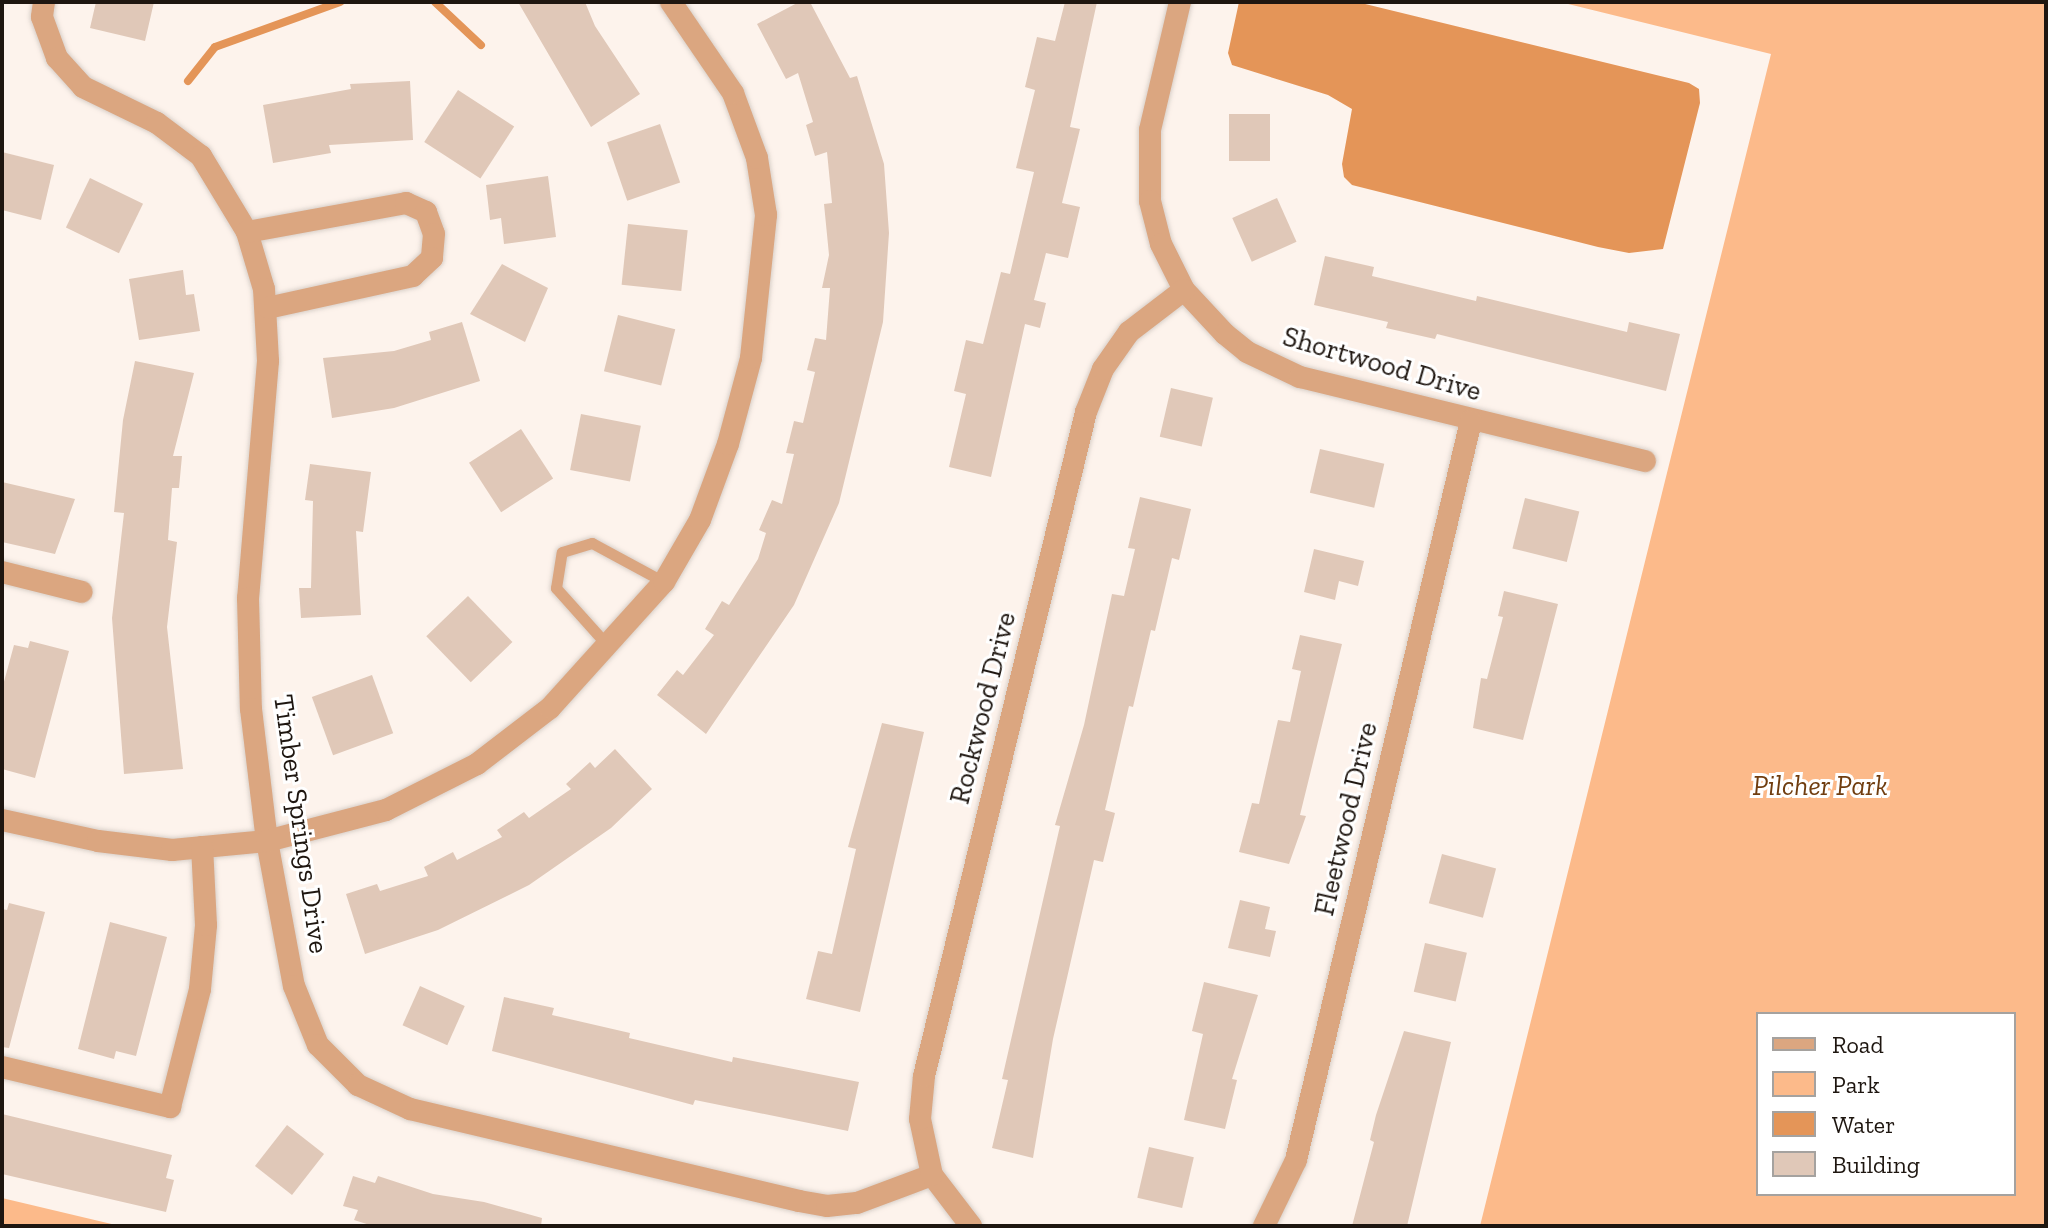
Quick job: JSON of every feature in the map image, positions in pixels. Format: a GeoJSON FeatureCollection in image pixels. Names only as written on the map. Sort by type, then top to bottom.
{"type":"FeatureCollection","features":[{"type":"Feature","properties":{"kind":"street","name":"Timber Springs Drive"},"geometry":{"type":"LineString","coordinates":[[44,2],[42,17],[57,58],[83,87],[157,123],[201,156],[247,232],[268,308],[248,598],[251,709],[267,841],[303,1016],[336,1067],[383,1100],[827,1206],[857,1203],[932,1175]]}},
{"type":"Feature","properties":{"kind":"street"},"geometry":{"type":"LineString","coordinates":[[2,820],[98,841],[172,850],[267,841],[386,810],[477,764],[550,708],[664,582],[700,520],[728,444],[751,358],[766,215],[757,158],[733,93],[671,2]]}},
{"type":"Feature","properties":{"kind":"street","name":"Shortwood Drive"},"geometry":{"type":"LineString","coordinates":[[1180,2],[1150,130],[1148,165],[1161,244],[1184,290],[1225,334],[1276,369],[1471,421],[1645,461]]}},
{"type":"Feature","properties":{"kind":"street"},"geometry":{"type":"LineString","coordinates":[[247,232],[406,203],[426,212],[434,234],[432,258],[413,276],[268,308]]}},
{"type":"Feature","properties":{"kind":"street","name":"Rockwood Drive"},"geometry":{"type":"LineString","coordinates":[[932,1175],[920,1119],[924,1076],[1086,412],[1103,369],[1129,332],[1184,290]]}},
{"type":"Feature","properties":{"kind":"street","name":"Fleetwood Drive"},"geometry":{"type":"LineString","coordinates":[[1264,1226],[1296,1160],[1471,421]]}},
{"type":"Feature","properties":{"kind":"street"},"geometry":{"type":"LineString","coordinates":[[2,572],[82,592]]}},
{"type":"Feature","properties":{"kind":"street"},"geometry":{"type":"LineString","coordinates":[[2,1067],[170,1107],[200,989],[206,925],[202,847]]}},
{"type":"Feature","properties":{"kind":"street"},"geometry":{"type":"LineString","coordinates":[[932,1175],[971,1226]]}},
{"type":"Feature","properties":{"kind":"lane"},"geometry":{"type":"LineString","coordinates":[[608,646],[556,588],[562,552],[592,543],[664,582]]}},
{"type":"Feature","properties":{"kind":"green space","name":"Pilcher Park"},"geometry":{"type":"Polygon","coordinates":[[[1560,2],[2046,2],[2046,1226],[1480,1226],[1771,54],[1560,2]]]}},
{"type":"Feature","properties":{"kind":"green space"},"geometry":{"type":"Polygon","coordinates":[[[2,1198],[120,1226],[2,1226],[2,1198]]]}},
{"type":"Feature","properties":{"kind":"water"},"geometry":{"type":"Polygon","coordinates":[[[1239,2],[1357,2],[1689,83],[1699,89],[1700,103],[1663,249],[1629,253],[1598,247],[1352,185],[1344,177],[1342,164],[1352,109],[1328,95],[1232,65],[1228,53],[1239,2]]]}},
{"type":"Feature","properties":{"kind":"building"},"geometry":{"type":"Polygon","coordinates":[[[96,2],[154,2],[145,41],[90,28],[96,2]]]}},
{"type":"Feature","properties":{"kind":"building"},"geometry":{"type":"Polygon","coordinates":[[[518,2],[585,2],[595,26],[640,94],[591,127],[518,2]]]}},
{"type":"Feature","properties":{"kind":"building"},"geometry":{"type":"Polygon","coordinates":[[[799,2],[810,2],[850,78],[857,76],[884,164],[889,233],[883,322],[839,503],[794,605],[706,734],[657,695],[677,670],[683,675],[714,635],[705,629],[722,601],[729,605],[758,559],[766,533],[759,530],[772,500],[782,504],[794,454],[786,453],[794,421],[803,423],[815,372],[807,370],[815,338],[826,340],[830,288],[822,288],[829,255],[824,204],[832,203],[827,152],[815,156],[806,125],[813,122],[798,73],[786,79],[757,24],[799,2]]]}},
{"type":"Feature","properties":{"kind":"building"},"geometry":{"type":"Polygon","coordinates":[[[1065,2],[1097,2],[1070,127],[1080,129],[1062,203],[1080,207],[1068,258],[1046,253],[1034,300],[1046,303],[1040,328],[1025,324],[991,477],[949,467],[966,394],[954,391],[966,340],[983,344],[1001,272],[1010,274],[1034,172],[1016,168],[1035,90],[1025,87],[1037,37],[1055,41],[1065,2]]]}},
{"type":"Feature","properties":{"kind":"building"},"geometry":{"type":"Polygon","coordinates":[[[410,81],[413,140],[329,145],[331,153],[273,163],[263,105],[351,89],[350,84],[410,81]]]}},
{"type":"Feature","properties":{"kind":"building"},"geometry":{"type":"Polygon","coordinates":[[[458,90],[514,126],[480,178],[424,142],[458,90]]]}},
{"type":"Feature","properties":{"kind":"building"},"geometry":{"type":"Polygon","coordinates":[[[1229,114],[1270,114],[1270,161],[1229,161],[1229,114]]]}},
{"type":"Feature","properties":{"kind":"building"},"geometry":{"type":"Polygon","coordinates":[[[660,124],[680,183],[627,201],[607,142],[660,124]]]}},
{"type":"Feature","properties":{"kind":"building"},"geometry":{"type":"Polygon","coordinates":[[[2,152],[54,165],[41,220],[2,210],[2,152]]]}},
{"type":"Feature","properties":{"kind":"building"},"geometry":{"type":"Polygon","coordinates":[[[548,176],[556,237],[504,244],[501,218],[490,220],[486,185],[548,176]]]}},
{"type":"Feature","properties":{"kind":"building"},"geometry":{"type":"Polygon","coordinates":[[[90,178],[143,204],[119,253],[66,227],[90,178]]]}},
{"type":"Feature","properties":{"kind":"building"},"geometry":{"type":"Polygon","coordinates":[[[1277,198],[1297,242],[1252,262],[1232,218],[1277,198]]]}},
{"type":"Feature","properties":{"kind":"building"},"geometry":{"type":"Polygon","coordinates":[[[628,224],[688,230],[681,291],[622,285],[628,224]]]}},
{"type":"Feature","properties":{"kind":"building"},"geometry":{"type":"Polygon","coordinates":[[[1325,256],[1374,267],[1372,276],[1476,301],[1477,296],[1627,332],[1629,322],[1680,334],[1666,391],[1437,334],[1435,339],[1386,328],[1388,322],[1314,305],[1325,256]]]}},
{"type":"Feature","properties":{"kind":"building"},"geometry":{"type":"Polygon","coordinates":[[[502,264],[548,288],[525,342],[470,314],[502,264]]]}},
{"type":"Feature","properties":{"kind":"building"},"geometry":{"type":"Polygon","coordinates":[[[183,270],[186,295],[194,294],[200,331],[139,340],[129,279],[183,270]]]}},
{"type":"Feature","properties":{"kind":"building"},"geometry":{"type":"Polygon","coordinates":[[[618,315],[675,329],[661,386],[604,371],[618,315]]]}},
{"type":"Feature","properties":{"kind":"building"},"geometry":{"type":"Polygon","coordinates":[[[462,322],[480,381],[394,408],[332,418],[323,358],[394,351],[431,340],[429,332],[462,322]]]}},
{"type":"Feature","properties":{"kind":"building"},"geometry":{"type":"Polygon","coordinates":[[[135,361],[194,373],[173,456],[182,456],[179,488],[172,488],[168,540],[177,542],[167,627],[183,769],[124,774],[112,618],[124,513],[114,512],[123,420],[135,361]]]}},
{"type":"Feature","properties":{"kind":"building"},"geometry":{"type":"Polygon","coordinates":[[[1171,388],[1213,398],[1202,446],[1160,437],[1171,388]]]}},
{"type":"Feature","properties":{"kind":"building"},"geometry":{"type":"Polygon","coordinates":[[[581,414],[641,426],[630,482],[570,470],[581,414]]]}},
{"type":"Feature","properties":{"kind":"building"},"geometry":{"type":"Polygon","coordinates":[[[521,429],[553,478],[501,512],[469,463],[521,429]]]}},
{"type":"Feature","properties":{"kind":"building"},"geometry":{"type":"Polygon","coordinates":[[[1320,449],[1384,464],[1374,508],[1310,493],[1320,449]]]}},
{"type":"Feature","properties":{"kind":"building"},"geometry":{"type":"Polygon","coordinates":[[[310,464],[371,472],[363,532],[356,531],[361,615],[301,618],[299,588],[311,588],[313,501],[305,500],[310,464]]]}},
{"type":"Feature","properties":{"kind":"building"},"geometry":{"type":"Polygon","coordinates":[[[2,482],[75,499],[55,554],[2,542],[2,482]]]}},
{"type":"Feature","properties":{"kind":"building"},"geometry":{"type":"Polygon","coordinates":[[[1140,497],[1191,509],[1179,560],[1172,558],[1133,707],[1129,706],[1105,810],[1115,813],[1103,862],[1094,860],[1053,1039],[1033,1158],[992,1148],[1008,1080],[1002,1079],[1060,826],[1055,825],[1084,725],[1112,594],[1124,596],[1135,549],[1128,548],[1140,497]]]}},
{"type":"Feature","properties":{"kind":"building"},"geometry":{"type":"Polygon","coordinates":[[[1525,498],[1579,512],[1567,562],[1512,548],[1525,498]]]}},
{"type":"Feature","properties":{"kind":"building"},"geometry":{"type":"Polygon","coordinates":[[[1314,549],[1364,561],[1358,586],[1339,581],[1335,600],[1304,592],[1314,549]]]}},
{"type":"Feature","properties":{"kind":"building"},"geometry":{"type":"Polygon","coordinates":[[[1504,591],[1558,604],[1523,740],[1473,728],[1481,678],[1487,679],[1503,617],[1498,616],[1504,591]]]}},
{"type":"Feature","properties":{"kind":"building"},"geometry":{"type":"Polygon","coordinates":[[[468,596],[512,642],[471,682],[426,636],[468,596]]]}},
{"type":"Feature","properties":{"kind":"building"},"geometry":{"type":"Polygon","coordinates":[[[1300,635],[1342,644],[1300,815],[1306,816],[1289,864],[1239,852],[1252,803],[1259,804],[1278,720],[1290,722],[1301,671],[1292,669],[1300,635]]]}},
{"type":"Feature","properties":{"kind":"building"},"geometry":{"type":"Polygon","coordinates":[[[30,641],[69,651],[35,778],[2,769],[2,689],[14,645],[28,648],[30,641]]]}},
{"type":"Feature","properties":{"kind":"building"},"geometry":{"type":"Polygon","coordinates":[[[372,675],[393,733],[333,755],[312,697],[372,675]]]}},
{"type":"Feature","properties":{"kind":"building"},"geometry":{"type":"Polygon","coordinates":[[[882,723],[924,732],[860,1012],[806,999],[818,951],[832,954],[856,849],[848,847],[882,723]]]}},
{"type":"Feature","properties":{"kind":"building"},"geometry":{"type":"Polygon","coordinates":[[[615,749],[652,789],[611,828],[529,885],[438,930],[365,954],[346,894],[377,884],[380,891],[428,876],[424,867],[453,852],[457,860],[502,837],[497,830],[524,812],[529,818],[571,789],[566,784],[590,762],[595,768],[615,749]]]}},
{"type":"Feature","properties":{"kind":"building"},"geometry":{"type":"Polygon","coordinates":[[[1442,854],[1496,868],[1483,918],[1429,903],[1442,854]]]}},
{"type":"Feature","properties":{"kind":"building"},"geometry":{"type":"Polygon","coordinates":[[[1240,900],[1270,907],[1265,929],[1276,931],[1270,957],[1228,948],[1240,900]]]}},
{"type":"Feature","properties":{"kind":"building"},"geometry":{"type":"Polygon","coordinates":[[[9,903],[45,912],[9,1048],[2,1047],[2,909],[7,910],[9,903]]]}},
{"type":"Feature","properties":{"kind":"building"},"geometry":{"type":"Polygon","coordinates":[[[110,922],[167,937],[136,1056],[116,1051],[114,1059],[78,1049],[110,922]]]}},
{"type":"Feature","properties":{"kind":"building"},"geometry":{"type":"Polygon","coordinates":[[[1425,943],[1467,953],[1456,1001],[1414,992],[1425,943]]]}},
{"type":"Feature","properties":{"kind":"building"},"geometry":{"type":"Polygon","coordinates":[[[1204,982],[1258,995],[1232,1079],[1237,1080],[1225,1129],[1184,1120],[1203,1034],[1192,1031],[1204,982]]]}},
{"type":"Feature","properties":{"kind":"building"},"geometry":{"type":"Polygon","coordinates":[[[420,986],[465,1006],[447,1045],[403,1025],[420,986]]]}},
{"type":"Feature","properties":{"kind":"building"},"geometry":{"type":"Polygon","coordinates":[[[504,997],[554,1008],[552,1015],[630,1033],[629,1038],[732,1062],[733,1057],[859,1082],[848,1131],[695,1100],[693,1105],[492,1051],[504,997]]]}},
{"type":"Feature","properties":{"kind":"building"},"geometry":{"type":"Polygon","coordinates":[[[1404,1031],[1451,1042],[1407,1226],[1352,1226],[1374,1142],[1370,1140],[1376,1115],[1404,1031]]]}},
{"type":"Feature","properties":{"kind":"building"},"geometry":{"type":"Polygon","coordinates":[[[2,1114],[172,1155],[166,1178],[174,1180],[166,1212],[2,1174],[2,1114]]]}},
{"type":"Feature","properties":{"kind":"building"},"geometry":{"type":"Polygon","coordinates":[[[287,1125],[324,1154],[292,1195],[255,1166],[287,1125]]]}},
{"type":"Feature","properties":{"kind":"building"},"geometry":{"type":"Polygon","coordinates":[[[1149,1147],[1194,1157],[1182,1208],[1137,1198],[1149,1147]]]}},
{"type":"Feature","properties":{"kind":"building"},"geometry":{"type":"Polygon","coordinates":[[[353,1176],[375,1183],[378,1176],[433,1194],[484,1202],[542,1218],[541,1226],[373,1226],[354,1220],[358,1210],[343,1206],[353,1176]]]}},
{"type":"Feature","properties":{"kind":"waterway"},"geometry":{"type":"LineString","coordinates":[[188,81],[215,47],[340,2]]}},
{"type":"Feature","properties":{"kind":"waterway"},"geometry":{"type":"LineString","coordinates":[[435,2],[481,45]]}}]}
